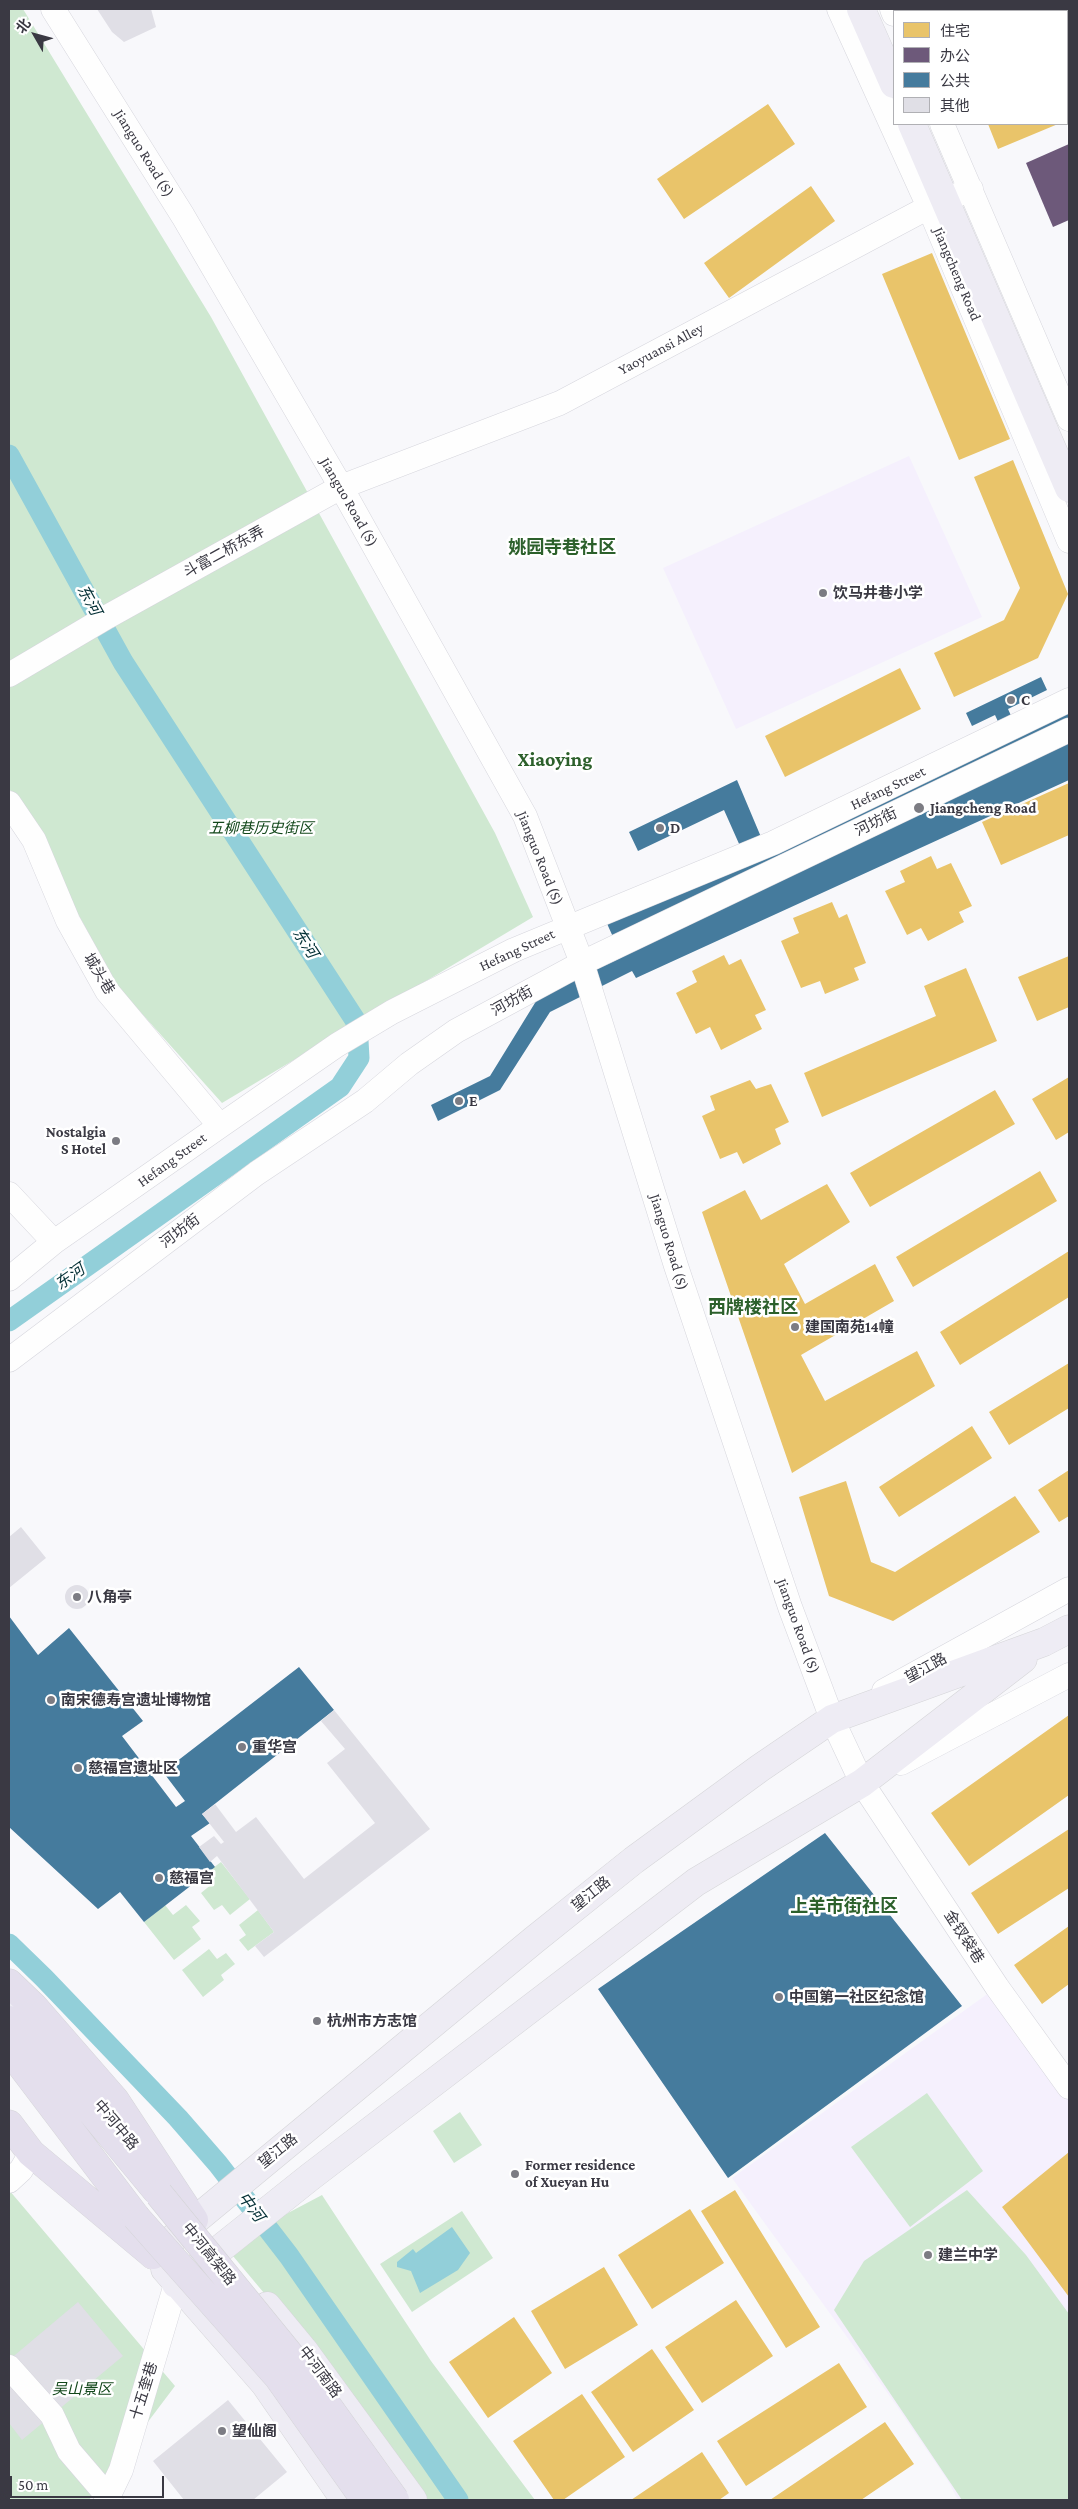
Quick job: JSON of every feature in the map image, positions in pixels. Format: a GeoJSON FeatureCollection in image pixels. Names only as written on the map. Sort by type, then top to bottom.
{"type":"FeatureCollection","features":[{"type":"Feature","properties":{"kind":"highway"},"geometry":{"type":"LineString","coordinates":[[9,1982],[34,2007],[115,2100],[194,2220]]}},
{"type":"Feature","properties":{"kind":"highway","name":"中河高架路"},"geometry":{"type":"LineString","coordinates":[[9,2020],[38,2047],[225,2273],[299,2366],[395,2500]]}},
{"type":"Feature","properties":{"kind":"highway","name":"中河高架路"},"geometry":{"type":"LineString","coordinates":[[9,2053],[20,2064],[136,2217],[278,2377],[365,2500]]}},
{"type":"Feature","properties":{"kind":"highway"},"geometry":{"type":"LineString","coordinates":[[9,2124],[31,2153],[153,2255]]}},
{"type":"Feature","properties":{"kind":"main road"},"geometry":{"type":"LineString","coordinates":[[861,9],[893,82]]}},
{"type":"Feature","properties":{"kind":"main road","name":"Jiangcheng Road"},"geometry":{"type":"LineString","coordinates":[[912,125],[937,204],[1069,488]]}},
{"type":"Feature","properties":{"kind":"main road"},"geometry":{"type":"LineString","coordinates":[[176,2284],[255,2221],[696,1882],[862,1783],[1044,1642],[1069,1628]]}},
{"type":"Feature","properties":{"kind":"main road"},"geometry":{"type":"LineString","coordinates":[[832,1719],[1044,1642]]}},
{"type":"Feature","properties":{"kind":"main road","name":"望江路"},"geometry":{"type":"LineString","coordinates":[[153,2255],[634,1860],[719,1796],[832,1719]]}},
{"type":"Feature","properties":{"kind":"main road","name":"中河中路"},"geometry":{"type":"LineString","coordinates":[[9,2004],[39,2033],[220,2249]]}},
{"type":"Feature","properties":{"kind":"main road"},"geometry":{"type":"LineString","coordinates":[[9,2072],[176,2284],[265,2384],[345,2500]]}},
{"type":"Feature","properties":{"kind":"main road","name":"中河南路"},"geometry":{"type":"LineString","coordinates":[[220,2249],[305,2352],[413,2500]]}},
{"type":"Feature","properties":{"kind":"street","name":"Jianguo Road (S)"},"geometry":{"type":"LineString","coordinates":[[53,9],[183,216],[341,487],[525,816],[582,963],[676,1266],[790,1607],[832,1719],[862,1783]]}},
{"type":"Feature","properties":{"kind":"street","name":"Jiangcheng Road"},"geometry":{"type":"LineString","coordinates":[[839,9],[893,116]]}},
{"type":"Feature","properties":{"kind":"street","name":"Jiangcheng Road"},"geometry":{"type":"LineString","coordinates":[[897,125],[937,204],[1069,541]]}},
{"type":"Feature","properties":{"kind":"street"},"geometry":{"type":"LineString","coordinates":[[942,125],[1069,419]]}},
{"type":"Feature","properties":{"kind":"street","name":"Yaoyuansi Alley"},"geometry":{"type":"LineString","coordinates":[[341,487],[560,403],[937,204],[971,189]]}},
{"type":"Feature","properties":{"kind":"street","name":"斗富二桥东弄"},"geometry":{"type":"LineString","coordinates":[[9,675],[98,622],[341,487]]}},
{"type":"Feature","properties":{"kind":"street","name":"Hefang Street"},"geometry":{"type":"LineString","coordinates":[[9,1279],[54,1242],[346,1039],[383,1017],[514,950],[780,839],[1069,700]]}},
{"type":"Feature","properties":{"kind":"street","name":"河坊街"},"geometry":{"type":"LineString","coordinates":[[9,1360],[257,1173],[365,1101],[408,1064],[456,1031],[582,963],[1069,730]]}},
{"type":"Feature","properties":{"kind":"street","name":"城头巷"},"geometry":{"type":"LineString","coordinates":[[9,804],[34,840],[68,921],[107,991],[220,1126]]}},
{"type":"Feature","properties":{"kind":"street"},"geometry":{"type":"LineString","coordinates":[[9,1194],[54,1242]]}},
{"type":"Feature","properties":{"kind":"street","name":"望江路"},"geometry":{"type":"LineString","coordinates":[[832,1719],[1069,1589]]}},
{"type":"Feature","properties":{"kind":"street"},"geometry":{"type":"LineString","coordinates":[[862,1783],[1069,1675]]}},
{"type":"Feature","properties":{"kind":"street","name":"金钗袋巷"},"geometry":{"type":"LineString","coordinates":[[862,1783],[997,1987],[1069,2087]]}},
{"type":"Feature","properties":{"kind":"street"},"geometry":{"type":"LineString","coordinates":[[9,2181],[21,2170],[31,2153]]}},
{"type":"Feature","properties":{"kind":"street","name":"十五奎巷"},"geometry":{"type":"LineString","coordinates":[[110,2499],[121,2470],[176,2284]]}},
{"type":"Feature","properties":{"kind":"street"},"geometry":{"type":"LineString","coordinates":[[9,2367],[52,2415],[69,2451],[110,2499]]}},
{"type":"Feature","properties":{"kind":"shaded area","name":"饮马井巷小学"},"geometry":{"type":"Polygon","coordinates":[[[909,456],[982,617],[736,729],[663,568],[909,456]]]}},
{"type":"Feature","properties":{"kind":"shaded area","name":"建兰中学"},"geometry":{"type":"Polygon","coordinates":[[[997,1987],[1069,2087],[1069,2500],[958,2500],[948,2481],[894,2402],[732,2178],[997,1987]]]}},
{"type":"Feature","properties":{"kind":"green space","name":"五柳巷历史街区"},"geometry":{"type":"Polygon","coordinates":[[[9,9],[23,9],[211,317],[495,833],[533,917],[222,1103],[118,987],[9,788],[9,9]]]}},
{"type":"Feature","properties":{"kind":"green space"},"geometry":{"type":"Polygon","coordinates":[[[221,1862],[250,1899],[230,1915],[222,1905],[214,1910],[201,1893],[212,1884],[205,1874],[221,1862]]]}},
{"type":"Feature","properties":{"kind":"green space"},"geometry":{"type":"Polygon","coordinates":[[[165,1905],[173,1915],[186,1905],[200,1921],[192,1927],[201,1939],[174,1960],[144,1922],[165,1905]]]}},
{"type":"Feature","properties":{"kind":"green space"},"geometry":{"type":"Polygon","coordinates":[[[258,1910],[274,1932],[248,1951],[239,1940],[246,1935],[239,1925],[258,1910]]]}},
{"type":"Feature","properties":{"kind":"green space"},"geometry":{"type":"Polygon","coordinates":[[[209,1949],[217,1959],[226,1953],[235,1964],[221,1975],[224,1980],[203,1997],[182,1970],[209,1949]]]}},
{"type":"Feature","properties":{"kind":"green space"},"geometry":{"type":"Polygon","coordinates":[[[927,2093],[983,2171],[910,2227],[851,2147],[927,2093]]]}},
{"type":"Feature","properties":{"kind":"green space"},"geometry":{"type":"Polygon","coordinates":[[[460,2112],[482,2145],[454,2163],[433,2131],[460,2112]]]}},
{"type":"Feature","properties":{"kind":"green space","name":"吴山景区"},"geometry":{"type":"Polygon","coordinates":[[[9,2190],[175,2386],[89,2500],[9,2500],[9,2190]]]}},
{"type":"Feature","properties":{"kind":"green space"},"geometry":{"type":"Polygon","coordinates":[[[967,2190],[1026,2255],[1069,2314],[1069,2500],[962,2500],[834,2310],[864,2261],[967,2190]]]}},
{"type":"Feature","properties":{"kind":"green space"},"geometry":{"type":"Polygon","coordinates":[[[322,2195],[431,2361],[535,2500],[464,2500],[271,2222],[322,2195]]]}},
{"type":"Feature","properties":{"kind":"green space"},"geometry":{"type":"Polygon","coordinates":[[[462,2211],[493,2258],[412,2312],[380,2264],[462,2211]]]}},
{"type":"Feature","properties":{"kind":"green space"},"geometry":{"type":"Polygon","coordinates":[[[263,2233],[448,2500],[419,2500],[315,2354],[228,2250],[263,2233]]]}},
{"type":"Feature","properties":{"kind":"water"},"geometry":{"type":"Polygon","coordinates":[[[452,2227],[470,2253],[458,2270],[420,2293],[411,2271],[397,2267],[397,2262],[413,2249],[416,2253],[452,2227]]]}},
{"type":"Feature","properties":{"kind":"building: 住宅"},"geometry":{"type":"Polygon","coordinates":[[[935,9],[1054,9],[1051,10],[935,9]]]}},
{"type":"Feature","properties":{"kind":"building: 住宅"},"geometry":{"type":"Polygon","coordinates":[[[1068,20],[1069,20],[1068,120],[1068,20]]]}},
{"type":"Feature","properties":{"kind":"building: 住宅"},"geometry":{"type":"Polygon","coordinates":[[[768,104],[795,144],[684,219],[657,179],[768,104]]]}},
{"type":"Feature","properties":{"kind":"building: 住宅"},"geometry":{"type":"Polygon","coordinates":[[[988,125],[1056,125],[998,149],[988,125]]]}},
{"type":"Feature","properties":{"kind":"building: 住宅"},"geometry":{"type":"Polygon","coordinates":[[[811,186],[835,221],[729,298],[704,263],[811,186]]]}},
{"type":"Feature","properties":{"kind":"building: 住宅"},"geometry":{"type":"Polygon","coordinates":[[[932,253],[1010,439],[959,460],[882,274],[932,253]]]}},
{"type":"Feature","properties":{"kind":"building: 住宅"},"geometry":{"type":"Polygon","coordinates":[[[1013,460],[1068,594],[1038,658],[954,697],[934,653],[1004,620],[1020,588],[974,477],[1013,460]]]}},
{"type":"Feature","properties":{"kind":"building: 住宅"},"geometry":{"type":"Polygon","coordinates":[[[900,668],[921,709],[785,777],[765,736],[900,668]]]}},
{"type":"Feature","properties":{"kind":"building: 住宅"},"geometry":{"type":"Polygon","coordinates":[[[1069,783],[1069,835],[1001,865],[982,822],[1069,783]]]}},
{"type":"Feature","properties":{"kind":"building: 住宅"},"geometry":{"type":"Polygon","coordinates":[[[931,856],[937,869],[951,863],[972,906],[959,912],[964,922],[928,941],[921,928],[907,935],[885,891],[905,882],[900,871],[931,856]]]}},
{"type":"Feature","properties":{"kind":"building: 住宅"},"geometry":{"type":"Polygon","coordinates":[[[832,902],[839,918],[847,914],[866,963],[854,968],[859,980],[825,994],[820,981],[801,988],[781,941],[799,933],[793,918],[832,902]]]}},
{"type":"Feature","properties":{"kind":"building: 住宅"},"geometry":{"type":"Polygon","coordinates":[[[724,955],[729,965],[741,959],[766,1010],[755,1015],[762,1029],[721,1050],[710,1027],[696,1034],[676,993],[697,982],[692,971],[724,955]]]}},
{"type":"Feature","properties":{"kind":"building: 住宅"},"geometry":{"type":"Polygon","coordinates":[[[1069,956],[1069,1007],[1037,1021],[1018,977],[1069,956]]]}},
{"type":"Feature","properties":{"kind":"building: 住宅"},"geometry":{"type":"Polygon","coordinates":[[[966,968],[997,1041],[822,1117],[804,1073],[936,1016],[924,986],[966,968]]]}},
{"type":"Feature","properties":{"kind":"building: 住宅"},"geometry":{"type":"Polygon","coordinates":[[[1069,1077],[1069,1132],[1056,1140],[1032,1099],[1069,1077]]]}},
{"type":"Feature","properties":{"kind":"building: 住宅"},"geometry":{"type":"Polygon","coordinates":[[[750,1080],[756,1089],[771,1084],[789,1122],[775,1129],[781,1144],[743,1164],[737,1152],[720,1159],[702,1116],[715,1110],[710,1096],[750,1080]]]}},
{"type":"Feature","properties":{"kind":"building: 住宅"},"geometry":{"type":"Polygon","coordinates":[[[995,1090],[1015,1124],[870,1207],[850,1173],[995,1090]]]}},
{"type":"Feature","properties":{"kind":"building: 住宅"},"geometry":{"type":"Polygon","coordinates":[[[1040,1171],[1057,1201],[913,1287],[896,1257],[1040,1171]]]}},
{"type":"Feature","properties":{"kind":"building: 住宅","name":"建国南苑14幢"},"geometry":{"type":"Polygon","coordinates":[[[827,1184],[850,1222],[784,1264],[805,1304],[875,1264],[894,1301],[801,1355],[825,1401],[917,1351],[935,1386],[792,1473],[702,1212],[745,1190],[761,1220],[827,1184]]]}},
{"type":"Feature","properties":{"kind":"building: 住宅"},"geometry":{"type":"Polygon","coordinates":[[[1069,1251],[1069,1297],[960,1365],[940,1332],[1069,1251]]]}},
{"type":"Feature","properties":{"kind":"building: 住宅"},"geometry":{"type":"Polygon","coordinates":[[[1069,1363],[1069,1408],[1009,1445],[989,1412],[1069,1363]]]}},
{"type":"Feature","properties":{"kind":"building: 住宅"},"geometry":{"type":"Polygon","coordinates":[[[972,1426],[992,1458],[899,1517],[879,1487],[972,1426]]]}},
{"type":"Feature","properties":{"kind":"building: 住宅"},"geometry":{"type":"Polygon","coordinates":[[[1069,1470],[1069,1516],[1059,1522],[1038,1490],[1069,1470]]]}},
{"type":"Feature","properties":{"kind":"building: 住宅"},"geometry":{"type":"Polygon","coordinates":[[[846,1481],[871,1562],[895,1572],[1015,1496],[1040,1532],[893,1621],[829,1596],[799,1497],[846,1481]]]}},
{"type":"Feature","properties":{"kind":"building: 住宅"},"geometry":{"type":"Polygon","coordinates":[[[1069,1715],[1069,1795],[969,1866],[931,1813],[1069,1715]]]}},
{"type":"Feature","properties":{"kind":"building: 住宅"},"geometry":{"type":"Polygon","coordinates":[[[1069,1829],[1069,1888],[998,1934],[971,1893],[1069,1829]]]}},
{"type":"Feature","properties":{"kind":"building: 住宅"},"geometry":{"type":"Polygon","coordinates":[[[1069,1926],[1069,1984],[1042,2004],[1014,1965],[1069,1926]]]}},
{"type":"Feature","properties":{"kind":"building: 住宅"},"geometry":{"type":"Polygon","coordinates":[[[1069,2152],[1069,2297],[1002,2207],[1069,2152]]]}},
{"type":"Feature","properties":{"kind":"building: 住宅"},"geometry":{"type":"Polygon","coordinates":[[[735,2190],[820,2327],[786,2348],[701,2211],[735,2190]]]}},
{"type":"Feature","properties":{"kind":"building: 住宅"},"geometry":{"type":"Polygon","coordinates":[[[690,2209],[724,2263],[652,2309],[618,2255],[690,2209]]]}},
{"type":"Feature","properties":{"kind":"building: 住宅"},"geometry":{"type":"Polygon","coordinates":[[[604,2267],[638,2325],[565,2369],[531,2311],[604,2267]]]}},
{"type":"Feature","properties":{"kind":"building: 住宅"},"geometry":{"type":"Polygon","coordinates":[[[736,2300],[773,2356],[702,2403],[665,2347],[736,2300]]]}},
{"type":"Feature","properties":{"kind":"building: 住宅"},"geometry":{"type":"Polygon","coordinates":[[[514,2317],[552,2373],[488,2418],[449,2362],[514,2317]]]}},
{"type":"Feature","properties":{"kind":"building: 住宅"},"geometry":{"type":"Polygon","coordinates":[[[652,2349],[694,2410],[633,2452],[591,2392],[652,2349]]]}},
{"type":"Feature","properties":{"kind":"building: 住宅"},"geometry":{"type":"Polygon","coordinates":[[[839,2363],[867,2407],[746,2486],[717,2441],[839,2363]]]}},
{"type":"Feature","properties":{"kind":"building: 住宅"},"geometry":{"type":"Polygon","coordinates":[[[582,2394],[625,2457],[563,2500],[554,2500],[513,2441],[582,2394]]]}},
{"type":"Feature","properties":{"kind":"building: 住宅"},"geometry":{"type":"Polygon","coordinates":[[[885,2422],[914,2464],[861,2500],[770,2500],[885,2422]]]}},
{"type":"Feature","properties":{"kind":"building: 住宅"},"geometry":{"type":"Polygon","coordinates":[[[702,2452],[729,2493],[719,2500],[631,2500],[702,2452]]]}},
{"type":"Feature","properties":{"kind":"building: 办公"},"geometry":{"type":"Polygon","coordinates":[[[1069,144],[1069,220],[1053,227],[1026,163],[1069,144]]]}},
{"type":"Feature","properties":{"kind":"building: 公共","name":"Jiangcheng Road"},"geometry":{"type":"Polygon","coordinates":[[[1041,677],[1047,690],[1008,709],[1013,720],[1069,694],[1069,780],[636,978],[632,971],[550,1012],[500,1090],[438,1121],[431,1105],[490,1076],[538,998],[622,957],[600,908],[740,846],[724,810],[638,851],[629,832],[737,780],[761,837],[1000,726],[995,715],[972,726],[966,713],[1041,677]]]}},
{"type":"Feature","properties":{"kind":"building: 公共","name":"慈福宫遗址区"},"geometry":{"type":"Polygon","coordinates":[[[9,1616],[38,1655],[69,1628],[143,1721],[122,1736],[176,1807],[185,1801],[163,1772],[299,1667],[334,1710],[202,1814],[210,1823],[191,1836],[215,1867],[144,1922],[120,1892],[98,1909],[9,1827],[9,1616]]]}},
{"type":"Feature","properties":{"kind":"building: 公共","name":"中国第一社区纪念馆"},"geometry":{"type":"Polygon","coordinates":[[[825,1833],[962,2006],[728,2178],[598,1989],[825,1833]]]}},
{"type":"Feature","properties":{"kind":"building: 其他"},"geometry":{"type":"Polygon","coordinates":[[[97,9],[151,9],[156,27],[124,42],[112,32],[97,9]]]}},
{"type":"Feature","properties":{"kind":"building: 其他"},"geometry":{"type":"Polygon","coordinates":[[[21,1527],[46,1558],[9,1588],[9,1537],[21,1527]]]}},
{"type":"Feature","properties":{"kind":"building: 其他","name":"八角亭"},"geometry":{"type":"Polygon","coordinates":[[[77,1585],[85,1589],[89,1597],[85,1605],[77,1609],[69,1605],[65,1597],[69,1589],[77,1585]]]}},
{"type":"Feature","properties":{"kind":"building: 其他"},"geometry":{"type":"Polygon","coordinates":[[[334,1710],[430,1829],[264,1957],[255,1946],[274,1932],[217,1856],[210,1862],[199,1847],[214,1836],[221,1844],[224,1842],[202,1814],[215,1804],[236,1832],[256,1817],[304,1879],[375,1823],[327,1763],[345,1749],[321,1721],[334,1710]]]}},
{"type":"Feature","properties":{"kind":"building: 其他"},"geometry":{"type":"Polygon","coordinates":[[[78,2302],[123,2356],[22,2440],[9,2423],[9,2360],[78,2302]]]}},
{"type":"Feature","properties":{"kind":"building: 其他","name":"望仙阁"},"geometry":{"type":"Polygon","coordinates":[[[228,2400],[287,2472],[253,2500],[184,2500],[153,2461],[228,2400]]]}},
{"type":"Feature","properties":{"kind":"waterway","name":"东河"},"geometry":{"type":"LineString","coordinates":[[9,455],[123,662],[357,1023],[359,1058],[340,1087],[9,1321]]}},
{"type":"Feature","properties":{"kind":"waterway","name":"中河"},"geometry":{"type":"LineString","coordinates":[[9,1944],[178,2118],[218,2164],[289,2256],[458,2500]]}},
{"type":"Feature","properties":{"kind":"place","name":"饮马井巷小学"},"geometry":{"type":"Point","coordinates":[823,593]}},
{"type":"Feature","properties":{"kind":"place","name":"C"},"geometry":{"type":"Point","coordinates":[1011,700]}},
{"type":"Feature","properties":{"kind":"place","name":"Jiangcheng Road"},"geometry":{"type":"Point","coordinates":[919,808]}},
{"type":"Feature","properties":{"kind":"place","name":"D"},"geometry":{"type":"Point","coordinates":[660,828]}},
{"type":"Feature","properties":{"kind":"place","name":"E"},"geometry":{"type":"Point","coordinates":[459,1101]}},
{"type":"Feature","properties":{"kind":"place","name":"Nostalgia S Hotel"},"geometry":{"type":"Point","coordinates":[116,1141]}},
{"type":"Feature","properties":{"kind":"place","name":"建国南苑14幢"},"geometry":{"type":"Point","coordinates":[795,1327]}},
{"type":"Feature","properties":{"kind":"place","name":"八角亭"},"geometry":{"type":"Point","coordinates":[77,1597]}},
{"type":"Feature","properties":{"kind":"place","name":"南宋德寿宫遗址博物馆"},"geometry":{"type":"Point","coordinates":[51,1700]}},
{"type":"Feature","properties":{"kind":"place","name":"重华宫"},"geometry":{"type":"Point","coordinates":[242,1747]}},
{"type":"Feature","properties":{"kind":"place","name":"慈福宫遗址区"},"geometry":{"type":"Point","coordinates":[78,1768]}},
{"type":"Feature","properties":{"kind":"place","name":"慈福宫"},"geometry":{"type":"Point","coordinates":[159,1878]}},
{"type":"Feature","properties":{"kind":"place","name":"中国第一社区纪念馆"},"geometry":{"type":"Point","coordinates":[779,1997]}},
{"type":"Feature","properties":{"kind":"place","name":"杭州市方志馆"},"geometry":{"type":"Point","coordinates":[317,2021]}},
{"type":"Feature","properties":{"kind":"place","name":"Former residence of Xueyan Hu"},"geometry":{"type":"Point","coordinates":[515,2174]}},
{"type":"Feature","properties":{"kind":"place","name":"建兰中学"},"geometry":{"type":"Point","coordinates":[928,2255]}},
{"type":"Feature","properties":{"kind":"place","name":"望仙阁"},"geometry":{"type":"Point","coordinates":[222,2431]}},
{"type":"Feature","properties":{"kind":"district","name":"姚园寺巷社区"},"geometry":{"type":"Point","coordinates":[562,547]}},
{"type":"Feature","properties":{"kind":"district","name":"Xiaoying"},"geometry":{"type":"Point","coordinates":[555,760]}},
{"type":"Feature","properties":{"kind":"district","name":"西牌楼社区"},"geometry":{"type":"Point","coordinates":[753,1307]}},
{"type":"Feature","properties":{"kind":"district","name":"上羊市街社区"},"geometry":{"type":"Point","coordinates":[844,1906]}}]}
